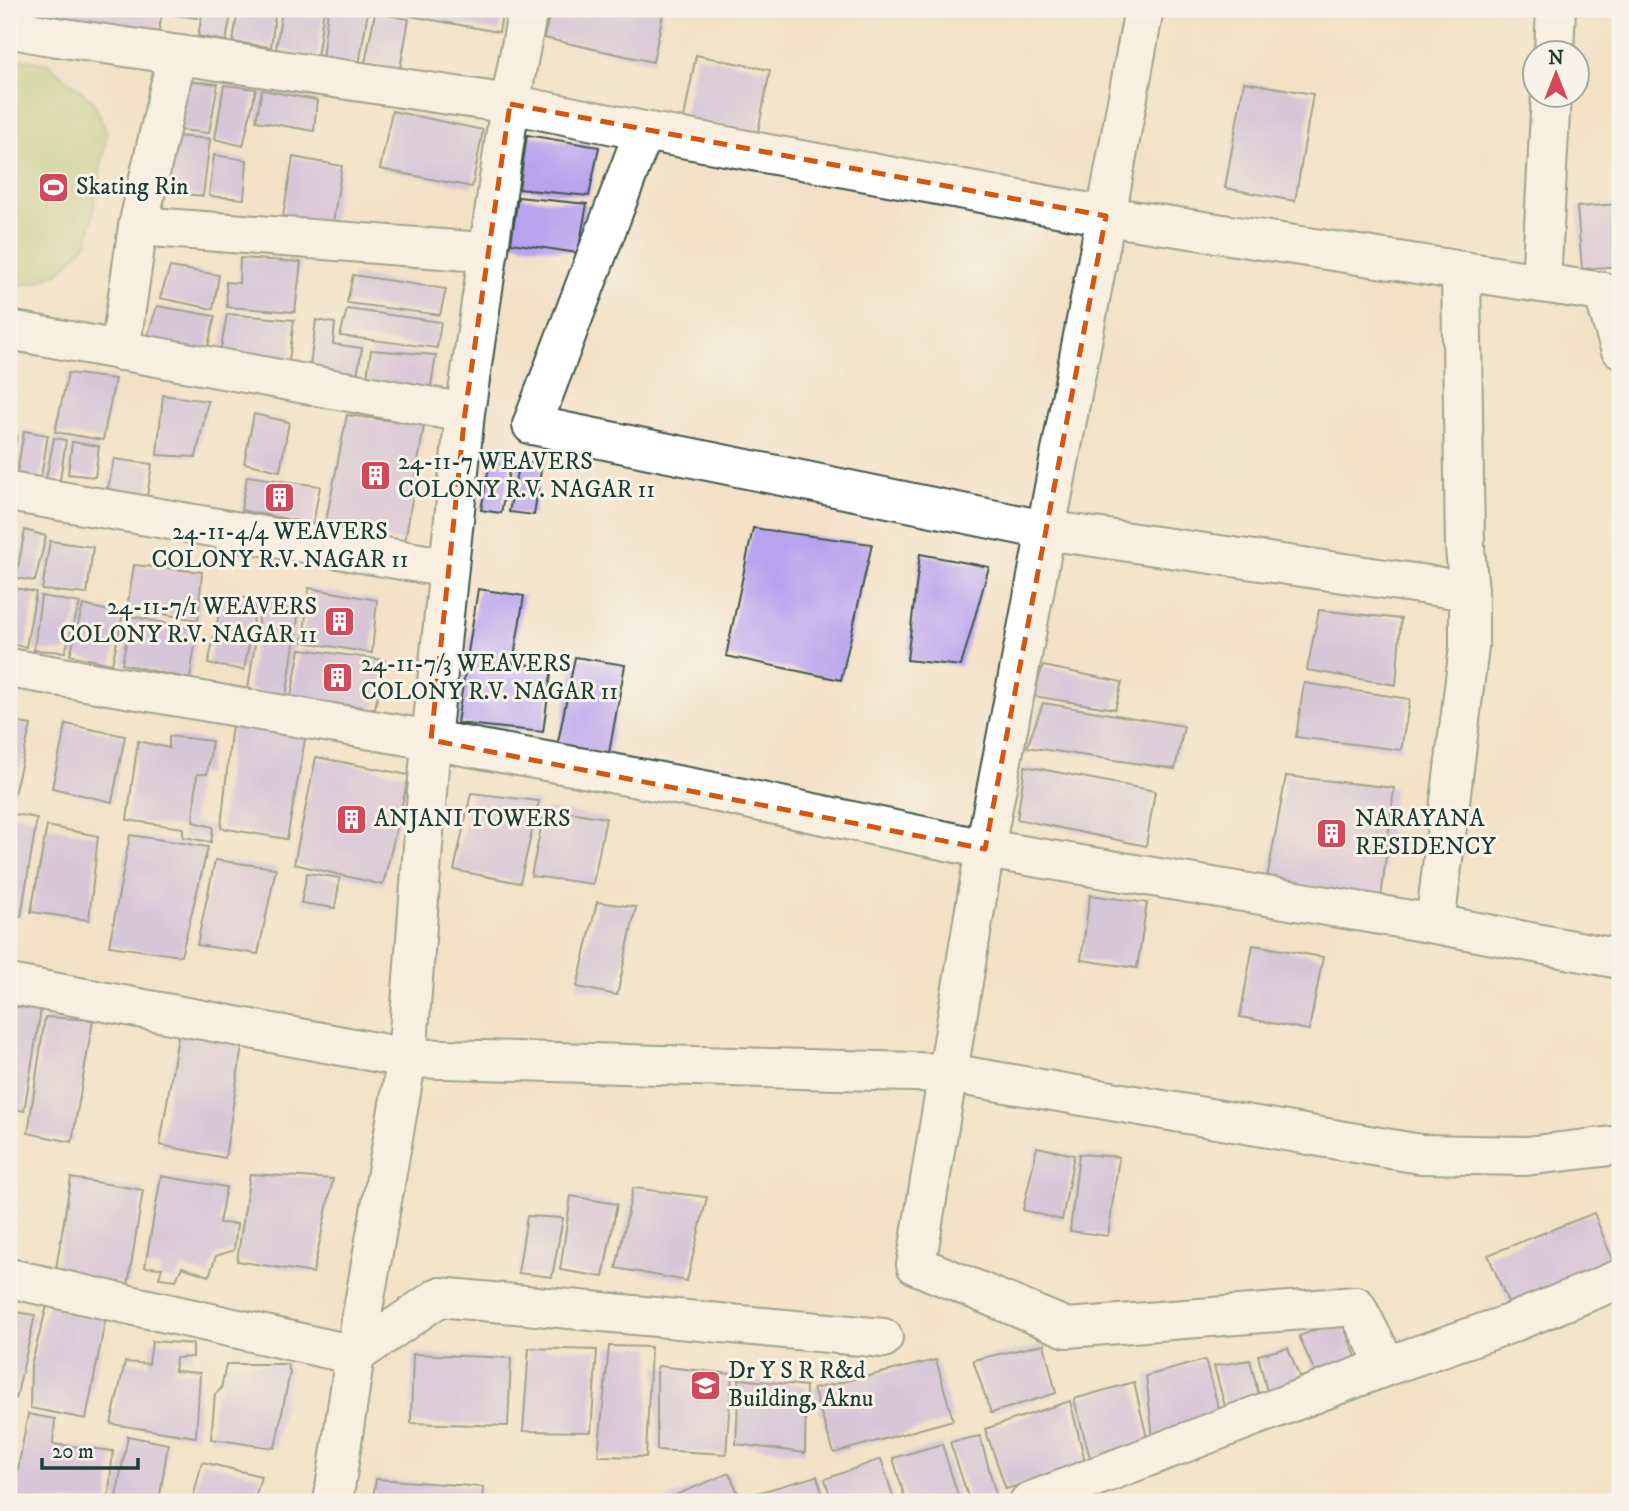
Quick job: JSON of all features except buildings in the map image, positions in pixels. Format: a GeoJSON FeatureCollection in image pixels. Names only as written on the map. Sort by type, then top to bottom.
{"type":"FeatureCollection","features":[{"type":"Feature","properties":{"kind":"street"},"geometry":{"type":"LineString","coordinates":[[332,1502],[407,1058],[431,740],[465,414],[510,104],[528,9]]}},
{"type":"Feature","properties":{"kind":"street"},"geometry":{"type":"LineString","coordinates":[[1144,9],[985,849],[916,1265],[1067,1328],[1356,1306],[1387,1366]]}},
{"type":"Feature","properties":{"kind":"street"},"geometry":{"type":"LineString","coordinates":[[1554,38],[1556,9]]}},
{"type":"Feature","properties":{"kind":"street"},"geometry":{"type":"LineString","coordinates":[[34,24],[177,55],[510,104],[1106,216],[1603,292],[1620,348]]}},
{"type":"Feature","properties":{"kind":"street"},"geometry":{"type":"LineString","coordinates":[[120,351],[138,226],[177,55]]}},
{"type":"Feature","properties":{"kind":"street"},"geometry":{"type":"LineString","coordinates":[[1541,283],[1550,108]]}},
{"type":"Feature","properties":{"kind":"street"},"geometry":{"type":"LineString","coordinates":[[644,131],[532,425],[1045,530],[1469,591]]}},
{"type":"Feature","properties":{"kind":"street"},"geometry":{"type":"LineString","coordinates":[[138,226],[489,251]]}},
{"type":"Feature","properties":{"kind":"street"},"geometry":{"type":"LineString","coordinates":[[1435,924],[1469,647],[1461,271]]}},
{"type":"Feature","properties":{"kind":"street"},"geometry":{"type":"LineString","coordinates":[[9,330],[465,414]]}},
{"type":"Feature","properties":{"kind":"street"},"geometry":{"type":"LineString","coordinates":[[9,492],[448,568]]}},
{"type":"Feature","properties":{"kind":"street"},"geometry":{"type":"LineString","coordinates":[[9,668],[431,740],[709,791],[985,849],[1435,924],[1620,959]]}},
{"type":"Feature","properties":{"kind":"street"},"geometry":{"type":"LineString","coordinates":[[9,984],[407,1058],[948,1073],[1420,1153],[1526,1156],[1620,1146]]}},
{"type":"Feature","properties":{"kind":"street"},"geometry":{"type":"LineString","coordinates":[[9,1278],[355,1355],[439,1297],[883,1338]]}},
{"type":"Feature","properties":{"kind":"street"},"geometry":{"type":"LineString","coordinates":[[1028,1502],[1387,1366],[1509,1324],[1620,1279]]}},
{"type":"Feature","properties":{"kind":"highlighted area"},"geometry":{"type":"Polygon","coordinates":[[[510,104],[1106,216],[985,849],[431,740],[465,413],[510,104]]]}},
{"type":"Feature","properties":{"kind":"green space","name":"Skating Rin"},"geometry":{"type":"Polygon","coordinates":[[[9,58],[48,64],[93,101],[107,133],[88,242],[60,272],[34,283],[9,286],[9,58]]]}},
{"type":"Feature","properties":{"kind":"place","name":"Skating Rin"},"geometry":{"type":"Point","coordinates":[53,187]}},
{"type":"Feature","properties":{"kind":"place","name":"24-11-7 WEAVERS COLONY R.V. NAGAR 11"},"geometry":{"type":"Point","coordinates":[375,476]}},
{"type":"Feature","properties":{"kind":"place","name":"24-11-4/4 WEAVERS COLONY R.V. NAGAR 11"},"geometry":{"type":"Point","coordinates":[280,498]}},
{"type":"Feature","properties":{"kind":"place","name":"24-11-7/1 WEAVERS COLONY R.V. NAGAR 11"},"geometry":{"type":"Point","coordinates":[340,621]}},
{"type":"Feature","properties":{"kind":"place","name":"24-11-7/3 WEAVERS COLONY R.V. NAGAR 11"},"geometry":{"type":"Point","coordinates":[338,678]}},
{"type":"Feature","properties":{"kind":"place","name":"ANJANI TOWERS"},"geometry":{"type":"Point","coordinates":[351,819]}},
{"type":"Feature","properties":{"kind":"place","name":"NARAYANA RESIDENCY"},"geometry":{"type":"Point","coordinates":[1332,833]}},
{"type":"Feature","properties":{"kind":"place","name":"Dr Y S R R&d Building, Aknu"},"geometry":{"type":"Point","coordinates":[705,1385]}}]}
